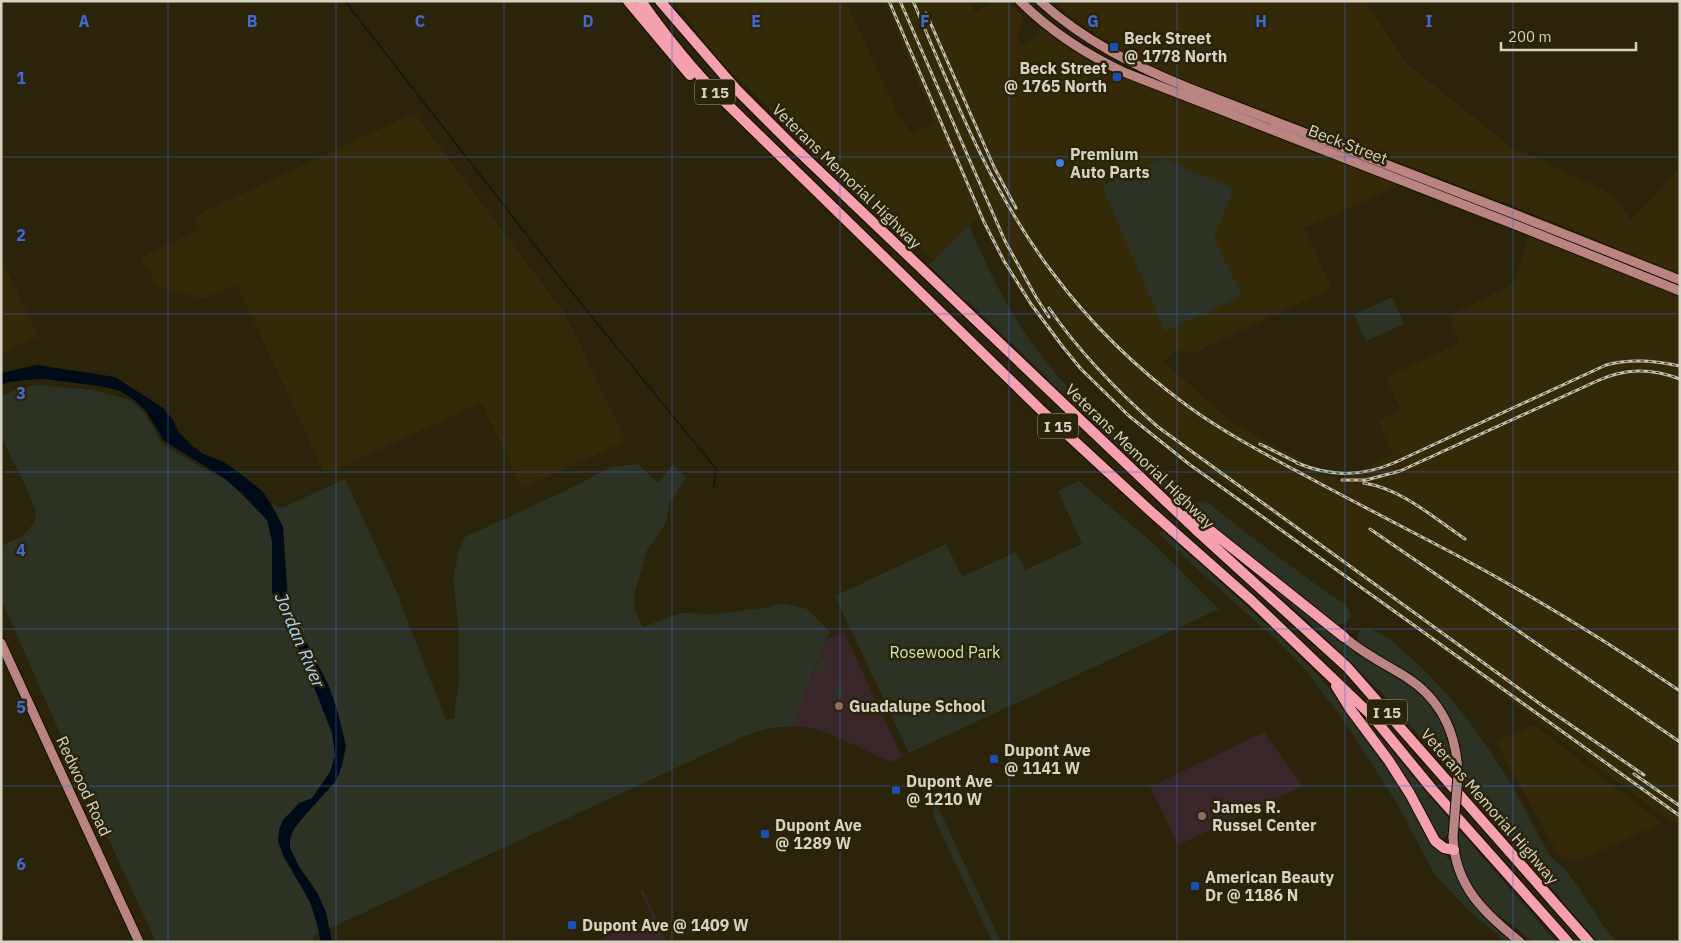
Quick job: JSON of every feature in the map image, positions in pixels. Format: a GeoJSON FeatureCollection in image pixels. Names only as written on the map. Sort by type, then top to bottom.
{"type":"FeatureCollection","features":[{"type":"Feature","properties":{"kind":"highway"},"geometry":{"type":"LineString","coordinates":[[628,1],[705,92],[775,156],[798,173]]}},
{"type":"Feature","properties":{"kind":"highway","name":"Veterans Memorial Highway"},"geometry":{"type":"LineString","coordinates":[[641,1],[699,76],[798,173],[1044,413],[1251,600],[1373,717],[1432,789],[1568,942]]}},
{"type":"Feature","properties":{"kind":"highway","name":"Veterans Memorial Highway"},"geometry":{"type":"LineString","coordinates":[[661,2],[736,90],[794,147],[1195,529],[1348,667],[1589,942]]}},
{"type":"Feature","properties":{"kind":"highway"},"geometry":{"type":"LineString","coordinates":[[1166,500],[1206,527],[1344,637]]}},
{"type":"Feature","properties":{"kind":"highway"},"geometry":{"type":"LineString","coordinates":[[1326,671],[1351,710],[1389,761],[1410,794],[1435,841],[1444,848],[1454,850]]}},
{"type":"Feature","properties":{"kind":"main road","name":"Beck Street"},"geometry":{"type":"LineString","coordinates":[[1020,1],[1036,17],[1073,45],[1098,60],[1126,73],[1680,291]]}},
{"type":"Feature","properties":{"kind":"main road","name":"Beck Street"},"geometry":{"type":"LineString","coordinates":[[1040,1],[1095,43],[1125,60],[1158,75],[1512,212],[1680,280]]}},
{"type":"Feature","properties":{"kind":"main road"},"geometry":{"type":"LineString","coordinates":[[1344,637],[1364,654],[1415,683],[1436,705],[1451,732],[1456,751],[1458,775],[1453,837],[1454,850],[1462,879],[1479,905],[1520,942]]}},
{"type":"Feature","properties":{"kind":"main road","name":"Redwood Road"},"geometry":{"type":"LineString","coordinates":[[1,643],[139,942]]}},
{"type":"Feature","properties":{"kind":"shaded area"},"geometry":{"type":"Polygon","coordinates":[[[674,1],[846,1],[898,115],[912,134],[935,123],[885,1],[971,1],[975,12],[995,1],[1008,1],[1024,20],[1017,36],[1021,46],[1033,39],[1042,27],[1105,68],[1146,86],[1393,182],[1398,186],[1304,228],[1332,288],[1196,352],[1177,351],[1162,361],[1233,423],[1338,480],[1393,455],[1378,421],[1401,410],[1386,377],[1460,343],[1448,316],[1513,284],[1529,235],[1680,296],[1680,825],[1663,816],[1450,656],[1308,539],[1198,465],[1120,408],[1057,344],[1014,283],[979,218],[969,224],[933,260],[830,167],[718,59],[674,1]],[[1163,158],[1214,238],[1233,189],[1163,158]]]}},
{"type":"Feature","properties":{"kind":"shaded area"},"geometry":{"type":"Polygon","coordinates":[[[1063,1],[1366,1],[1406,63],[1511,147],[1612,194],[1631,220],[1680,168],[1680,275],[1506,203],[1171,75],[1132,57],[1087,28],[1058,7],[1063,1]]]}},
{"type":"Feature","properties":{"kind":"shaded area"},"geometry":{"type":"Polygon","coordinates":[[[414,113],[565,314],[626,441],[522,488],[481,403],[325,474],[237,285],[202,299],[158,287],[141,258],[200,229],[195,216],[414,113]]]}},
{"type":"Feature","properties":{"kind":"shaded area"},"geometry":{"type":"Polygon","coordinates":[[[1,258],[38,336],[1,353],[1,258]]]}},
{"type":"Feature","properties":{"kind":"shaded area","name":"Guadalupe School"},"geometry":{"type":"Polygon","coordinates":[[[844,632],[902,757],[891,762],[828,733],[794,726],[814,668],[828,638],[844,632]]]}},
{"type":"Feature","properties":{"kind":"shaded area"},"geometry":{"type":"Polygon","coordinates":[[[1534,725],[1662,823],[1579,861],[1559,856],[1496,742],[1534,725]]]}},
{"type":"Feature","properties":{"kind":"shaded area","name":"James R. Russel Center"},"geometry":{"type":"Polygon","coordinates":[[[1264,732],[1303,786],[1178,845],[1150,787],[1264,732]]]}},
{"type":"Feature","properties":{"kind":"shaded area"},"geometry":{"type":"Polygon","coordinates":[[[643,890],[667,942],[595,942],[652,916],[640,891],[643,890]]]}},
{"type":"Feature","properties":{"kind":"green space"},"geometry":{"type":"Polygon","coordinates":[[[1163,158],[1234,189],[1214,238],[1242,296],[1165,331],[1102,186],[1163,158]]]}},
{"type":"Feature","properties":{"kind":"green space"},"geometry":{"type":"Polygon","coordinates":[[[969,224],[991,274],[1018,322],[1049,366],[1067,386],[1092,411],[1136,448],[1153,468],[1194,503],[1206,501],[1343,604],[1351,616],[1346,623],[1337,625],[1327,619],[1321,611],[1305,601],[1191,512],[1048,380],[929,265],[969,224]]]}},
{"type":"Feature","properties":{"kind":"green space"},"geometry":{"type":"Polygon","coordinates":[[[1392,297],[1404,324],[1366,341],[1354,315],[1392,297]]]}},
{"type":"Feature","properties":{"kind":"green space"},"geometry":{"type":"Polygon","coordinates":[[[37,385],[92,390],[130,400],[146,415],[162,444],[204,469],[227,480],[247,495],[282,508],[345,479],[395,588],[446,720],[454,718],[459,679],[458,621],[453,579],[459,551],[465,537],[569,489],[611,467],[638,464],[658,483],[673,464],[686,478],[669,504],[666,523],[647,550],[634,595],[635,611],[643,627],[681,613],[713,614],[766,608],[781,603],[807,609],[830,632],[814,668],[794,726],[769,728],[747,735],[313,936],[313,942],[156,942],[59,731],[1,599],[1,546],[23,536],[34,523],[36,513],[27,489],[1,437],[1,396],[17,389],[37,385]]]}},
{"type":"Feature","properties":{"kind":"green space","name":"Rosewood Park"},"geometry":{"type":"Polygon","coordinates":[[[1079,481],[1153,543],[1219,609],[909,753],[835,596],[946,544],[962,577],[1016,552],[1025,570],[1082,544],[1058,491],[1079,481]]]}},
{"type":"Feature","properties":{"kind":"green space"},"geometry":{"type":"Polygon","coordinates":[[[1162,530],[1281,637],[1325,683],[1398,781],[1436,847],[1451,861],[1467,897],[1479,911],[1513,942],[1504,942],[1471,913],[1435,875],[1395,800],[1342,718],[1309,674],[1288,651],[1159,534],[1162,530]]]}},
{"type":"Feature","properties":{"kind":"green space"},"geometry":{"type":"Polygon","coordinates":[[[1251,566],[1357,654],[1413,687],[1425,697],[1440,717],[1447,732],[1451,747],[1453,774],[1380,691],[1287,601],[1249,568],[1251,566]]]}},
{"type":"Feature","properties":{"kind":"green space"},"geometry":{"type":"Polygon","coordinates":[[[1365,629],[1377,632],[1394,643],[1425,671],[1455,703],[1506,775],[1549,854],[1568,873],[1616,942],[1598,942],[1461,784],[1460,751],[1451,720],[1443,706],[1422,683],[1358,644],[1357,635],[1365,629]]]}},
{"type":"Feature","properties":{"kind":"green space"},"geometry":{"type":"Polygon","coordinates":[[[821,659],[827,662],[821,675],[814,672],[821,659]]]}},
{"type":"Feature","properties":{"kind":"green space"},"geometry":{"type":"Polygon","coordinates":[[[839,685],[845,687],[838,702],[832,699],[839,685]]]}},
{"type":"Feature","properties":{"kind":"green space"},"geometry":{"type":"Polygon","coordinates":[[[1371,727],[1450,820],[1449,831],[1446,836],[1441,838],[1438,836],[1369,729],[1371,727]]]}},
{"type":"Feature","properties":{"kind":"green space"},"geometry":{"type":"Polygon","coordinates":[[[929,788],[1001,942],[992,941],[934,818],[933,809],[924,790],[929,788]]]}},
{"type":"Feature","properties":{"kind":"green space"},"geometry":{"type":"Polygon","coordinates":[[[1458,829],[1556,942],[1536,942],[1530,939],[1487,905],[1478,895],[1465,873],[1459,846],[1458,829]]]}},
{"type":"Feature","properties":{"kind":"water","name":"Jordan River"},"geometry":{"type":"Polygon","coordinates":[[[37,365],[115,377],[163,408],[173,420],[178,431],[190,444],[203,454],[224,462],[246,478],[263,492],[274,509],[283,527],[288,600],[298,626],[328,684],[337,709],[346,746],[342,766],[336,781],[294,829],[290,839],[290,848],[300,868],[317,892],[326,912],[332,942],[321,942],[310,902],[284,857],[278,842],[279,830],[283,820],[299,803],[312,798],[330,772],[335,756],[332,733],[298,647],[272,592],[272,542],[267,520],[224,478],[164,441],[146,411],[133,399],[118,390],[44,379],[8,382],[1,385],[1,373],[37,365]]]}},
{"type":"Feature","properties":{"kind":"waterway"},"geometry":{"type":"LineString","coordinates":[[345,1],[562,280],[716,469],[714,486]]}},
{"type":"Feature","properties":{"kind":"railway"},"geometry":{"type":"LineString","coordinates":[[889,1],[984,222],[1004,261],[1031,304],[1081,369],[1129,416],[1189,464],[1680,816]]}},
{"type":"Feature","properties":{"kind":"railway"},"geometry":{"type":"LineString","coordinates":[[900,1],[1005,241],[1049,317]]}},
{"type":"Feature","properties":{"kind":"railway"},"geometry":{"type":"LineString","coordinates":[[913,1],[974,141],[991,175],[1030,241],[1082,309],[1133,361],[1189,407],[1231,434],[1516,588],[1599,638],[1680,691]]}},
{"type":"Feature","properties":{"kind":"railway"},"geometry":{"type":"LineString","coordinates":[[926,13],[994,167],[1016,208]]}},
{"type":"Feature","properties":{"kind":"railway"},"geometry":{"type":"LineString","coordinates":[[1049,308],[1073,341],[1100,371],[1158,427],[1543,706],[1644,775]]}},
{"type":"Feature","properties":{"kind":"railway"},"geometry":{"type":"LineString","coordinates":[[1297,463],[1334,473],[1359,473],[1383,467],[1606,365],[1643,361],[1680,366]]}},
{"type":"Feature","properties":{"kind":"railway"},"geometry":{"type":"LineString","coordinates":[[1342,480],[1366,480],[1400,471],[1607,377],[1628,372],[1648,371],[1680,379]]}},
{"type":"Feature","properties":{"kind":"railway"},"geometry":{"type":"LineString","coordinates":[[1260,444],[1302,465]]}},
{"type":"Feature","properties":{"kind":"railway"},"geometry":{"type":"LineString","coordinates":[[1364,483],[1391,491],[1417,505],[1465,539]]}},
{"type":"Feature","properties":{"kind":"railway"},"geometry":{"type":"LineString","coordinates":[[1370,529],[1680,742]]}},
{"type":"Feature","properties":{"kind":"railway"},"geometry":{"type":"LineString","coordinates":[[1634,774],[1680,806]]}},
{"type":"Feature","properties":{"kind":"place","name":"Beck Street @ 1778 North"},"geometry":{"type":"Point","coordinates":[1114,47]}},
{"type":"Feature","properties":{"kind":"place","name":"Beck Street @ 1765 North"},"geometry":{"type":"Point","coordinates":[1117,77]}},
{"type":"Feature","properties":{"kind":"place","name":"Premium Auto Parts"},"geometry":{"type":"Point","coordinates":[1060,163]}},
{"type":"Feature","properties":{"kind":"place","name":"Guadalupe School"},"geometry":{"type":"Point","coordinates":[839,706]}},
{"type":"Feature","properties":{"kind":"place","name":"Dupont Ave @ 1141 W"},"geometry":{"type":"Point","coordinates":[994,759]}},
{"type":"Feature","properties":{"kind":"place","name":"Dupont Ave @ 1210 W"},"geometry":{"type":"Point","coordinates":[896,790]}},
{"type":"Feature","properties":{"kind":"place","name":"James R. Russel Center"},"geometry":{"type":"Point","coordinates":[1202,816]}},
{"type":"Feature","properties":{"kind":"place","name":"Dupont Ave @ 1289 W"},"geometry":{"type":"Point","coordinates":[765,834]}},
{"type":"Feature","properties":{"kind":"place","name":"American Beauty Dr @ 1186 N"},"geometry":{"type":"Point","coordinates":[1195,886]}},
{"type":"Feature","properties":{"kind":"place","name":"Dupont Ave @ 1409 W"},"geometry":{"type":"Point","coordinates":[572,925]}}]}
